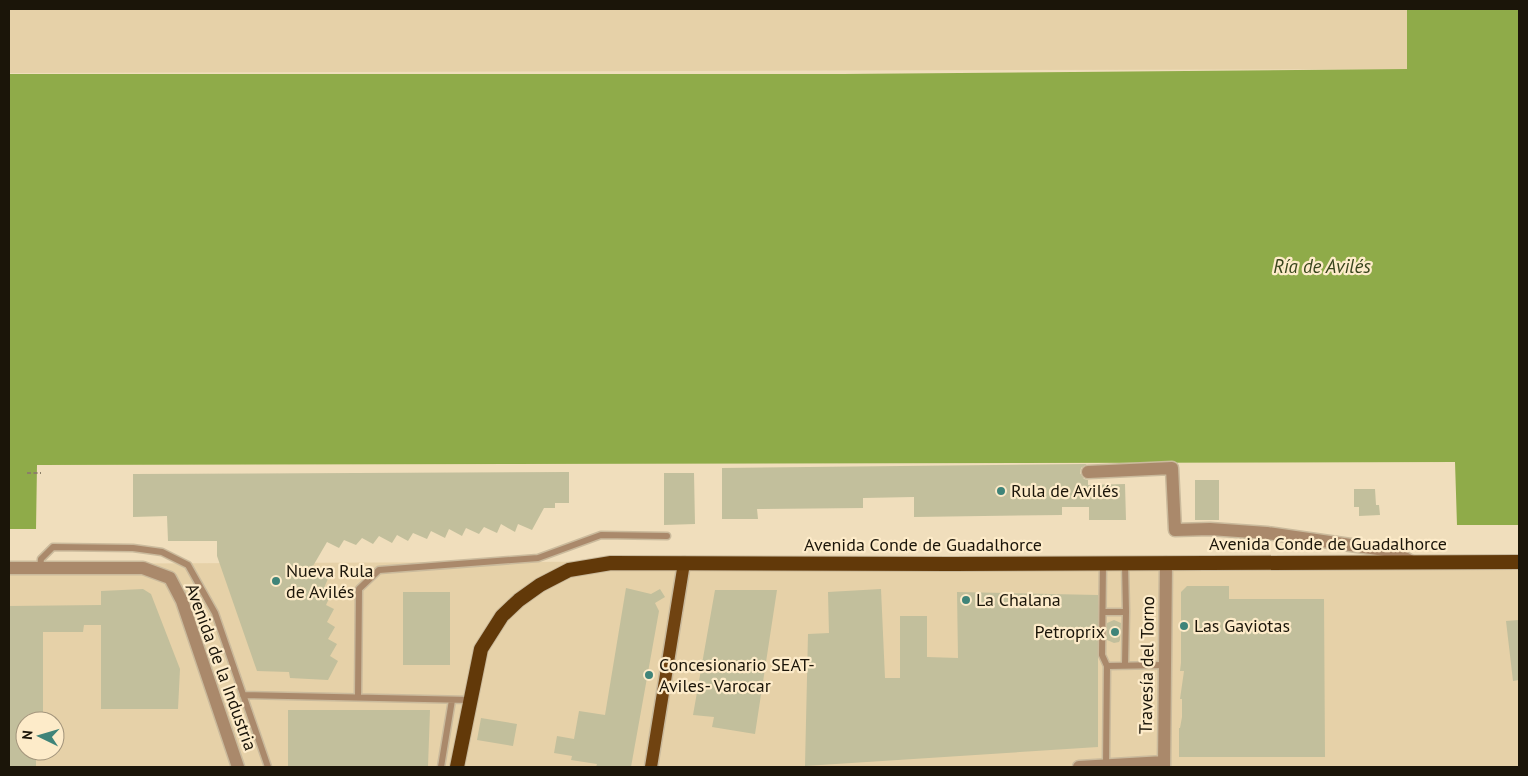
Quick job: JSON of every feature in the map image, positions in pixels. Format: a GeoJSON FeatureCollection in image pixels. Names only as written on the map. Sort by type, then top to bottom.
{"type":"FeatureCollection","features":[{"type":"Feature","properties":{"kind":"highway","name":"Avenida Conde de Guadalhorce"},"geometry":{"type":"LineString","coordinates":[[457,767],[481,649],[502,616],[519,600],[540,585],[569,570],[611,563],[1103,564],[1519,562]]}},
{"type":"Feature","properties":{"kind":"main road"},"geometry":{"type":"LineString","coordinates":[[651,767],[684,563]]}},
{"type":"Feature","properties":{"kind":"street"},"geometry":{"type":"LineString","coordinates":[[1088,472],[1172,468],[1175,530],[1210,529],[1268,533],[1392,551],[1412,562]]}},
{"type":"Feature","properties":{"kind":"street","name":"Travesía del Torno"},"geometry":{"type":"LineString","coordinates":[[1164,765],[1166,563]]}},
{"type":"Feature","properties":{"kind":"street"},"geometry":{"type":"LineString","coordinates":[[9,568],[40,568]]}},
{"type":"Feature","properties":{"kind":"street","name":"Avenida de la Industria"},"geometry":{"type":"LineString","coordinates":[[40,568],[143,568],[170,578],[182,601],[238,767]]}},
{"type":"Feature","properties":{"kind":"street"},"geometry":{"type":"LineString","coordinates":[[1079,767],[1164,765]]}},
{"type":"Feature","properties":{"kind":"lane"},"geometry":{"type":"LineString","coordinates":[[358,697],[359,590],[379,570],[538,558],[601,535],[666,536]]}},
{"type":"Feature","properties":{"kind":"lane"},"geometry":{"type":"LineString","coordinates":[[40,568],[41,559],[53,547],[133,548],[162,552],[188,566],[215,613],[268,767]]}},
{"type":"Feature","properties":{"kind":"lane"},"geometry":{"type":"LineString","coordinates":[[1125,563],[1125,666]]}},
{"type":"Feature","properties":{"kind":"lane"},"geometry":{"type":"LineString","coordinates":[[1103,564],[1102,655],[1108,666],[1106,766]]}},
{"type":"Feature","properties":{"kind":"lane"},"geometry":{"type":"LineString","coordinates":[[1103,612],[1126,612]]}},
{"type":"Feature","properties":{"kind":"lane"},"geometry":{"type":"LineString","coordinates":[[1108,666],[1165,665]]}},
{"type":"Feature","properties":{"kind":"lane"},"geometry":{"type":"LineString","coordinates":[[243,695],[470,700]]}},
{"type":"Feature","properties":{"kind":"lane"},"geometry":{"type":"LineString","coordinates":[[441,767],[452,700]]}},
{"type":"Feature","properties":{"kind":"path"},"geometry":{"type":"LineString","coordinates":[[27,473],[41,473]]}},
{"type":"Feature","properties":{"kind":"shaded area"},"geometry":{"type":"Polygon","coordinates":[[[9,9],[1407,9],[1408,69],[9,73],[9,9]]]}},
{"type":"Feature","properties":{"kind":"shaded area"},"geometry":{"type":"Polygon","coordinates":[[[1519,558],[1519,767],[9,767],[9,564],[1519,558]]]}},
{"type":"Feature","properties":{"kind":"water","name":"Ría de Avilés"},"geometry":{"type":"Polygon","coordinates":[[[1407,9],[1519,9],[1519,525],[1457,525],[1455,462],[37,465],[36,529],[9,529],[9,74],[843,74],[1407,69],[1407,9]]]}},
{"type":"Feature","properties":{"kind":"building"},"geometry":{"type":"Polygon","coordinates":[[[1087,464],[1081,468],[1080,473],[1084,479],[1088,480],[1088,485],[1125,484],[1126,520],[1089,520],[1089,507],[1062,507],[1062,515],[914,517],[914,497],[863,498],[863,508],[757,509],[758,519],[722,519],[722,468],[1087,464]]]}},
{"type":"Feature","properties":{"kind":"building","name":"Nueva Rula de Avilés"},"geometry":{"type":"Polygon","coordinates":[[[569,472],[569,503],[555,503],[555,508],[544,508],[532,530],[518,524],[515,532],[501,524],[497,533],[484,527],[479,534],[466,528],[462,536],[449,529],[445,538],[431,531],[427,539],[413,533],[408,541],[397,535],[392,543],[379,536],[373,544],[362,538],[356,545],[344,540],[339,548],[327,542],[313,566],[330,574],[324,588],[332,592],[326,605],[334,609],[327,622],[335,627],[328,639],[337,644],[330,656],[338,661],[328,680],[290,678],[289,672],[257,671],[217,556],[217,541],[168,541],[167,516],[133,517],[133,474],[569,472]]]}},
{"type":"Feature","properties":{"kind":"building"},"geometry":{"type":"Polygon","coordinates":[[[664,473],[694,473],[695,524],[664,525],[664,473]]]}},
{"type":"Feature","properties":{"kind":"building"},"geometry":{"type":"Polygon","coordinates":[[[1195,480],[1219,480],[1219,520],[1195,520],[1195,480]]]}},
{"type":"Feature","properties":{"kind":"building"},"geometry":{"type":"Polygon","coordinates":[[[1354,489],[1375,489],[1376,505],[1379,505],[1380,515],[1359,516],[1359,507],[1354,507],[1354,489]]]}},
{"type":"Feature","properties":{"kind":"building"},"geometry":{"type":"Polygon","coordinates":[[[1187,586],[1229,586],[1229,599],[1324,599],[1325,757],[1179,757],[1179,728],[1182,717],[1182,699],[1180,699],[1184,671],[1180,671],[1181,592],[1187,586]]]}},
{"type":"Feature","properties":{"kind":"building"},"geometry":{"type":"Polygon","coordinates":[[[626,588],[651,594],[660,589],[665,597],[655,603],[659,611],[631,767],[596,767],[597,764],[571,760],[572,756],[554,753],[557,736],[574,739],[579,711],[605,715],[626,588]]]}},
{"type":"Feature","properties":{"kind":"building"},"geometry":{"type":"Polygon","coordinates":[[[143,589],[151,594],[180,669],[178,709],[101,709],[101,625],[84,625],[83,632],[43,632],[43,711],[15,711],[15,761],[36,761],[36,767],[9,767],[9,606],[101,605],[101,591],[143,589]]]}},
{"type":"Feature","properties":{"kind":"building"},"geometry":{"type":"Polygon","coordinates":[[[881,589],[885,678],[900,678],[900,616],[927,616],[927,657],[958,658],[957,592],[1098,595],[1098,747],[805,766],[808,634],[829,633],[828,592],[881,589]]]}},
{"type":"Feature","properties":{"kind":"building"},"geometry":{"type":"Polygon","coordinates":[[[715,590],[777,590],[755,734],[712,727],[714,717],[693,715],[715,590]]]}},
{"type":"Feature","properties":{"kind":"building"},"geometry":{"type":"Polygon","coordinates":[[[403,592],[450,592],[450,665],[403,665],[403,592]]]}},
{"type":"Feature","properties":{"kind":"building","name":"Petroprix"},"geometry":{"type":"Polygon","coordinates":[[[1114,620],[1121,623],[1120,640],[1114,643],[1107,640],[1107,623],[1114,620]]]}},
{"type":"Feature","properties":{"kind":"building"},"geometry":{"type":"Polygon","coordinates":[[[1519,620],[1519,680],[1513,681],[1506,621],[1519,620]]]}},
{"type":"Feature","properties":{"kind":"building"},"geometry":{"type":"Polygon","coordinates":[[[288,710],[430,710],[428,767],[288,767],[288,710]]]}},
{"type":"Feature","properties":{"kind":"building"},"geometry":{"type":"Polygon","coordinates":[[[481,718],[517,724],[513,746],[477,740],[481,718]]]}},
{"type":"Feature","properties":{"kind":"place","name":"Rula de Avilés"},"geometry":{"type":"Point","coordinates":[1001,491]}},
{"type":"Feature","properties":{"kind":"place","name":"Nueva Rula de Avilés"},"geometry":{"type":"Point","coordinates":[276,581]}},
{"type":"Feature","properties":{"kind":"place","name":"La Chalana"},"geometry":{"type":"Point","coordinates":[966,600]}},
{"type":"Feature","properties":{"kind":"place","name":"Las Gaviotas"},"geometry":{"type":"Point","coordinates":[1184,626]}},
{"type":"Feature","properties":{"kind":"place","name":"Petroprix"},"geometry":{"type":"Point","coordinates":[1115,632]}},
{"type":"Feature","properties":{"kind":"place","name":"Concesionario SEAT- Aviles- Varocar"},"geometry":{"type":"Point","coordinates":[649,675]}}]}
